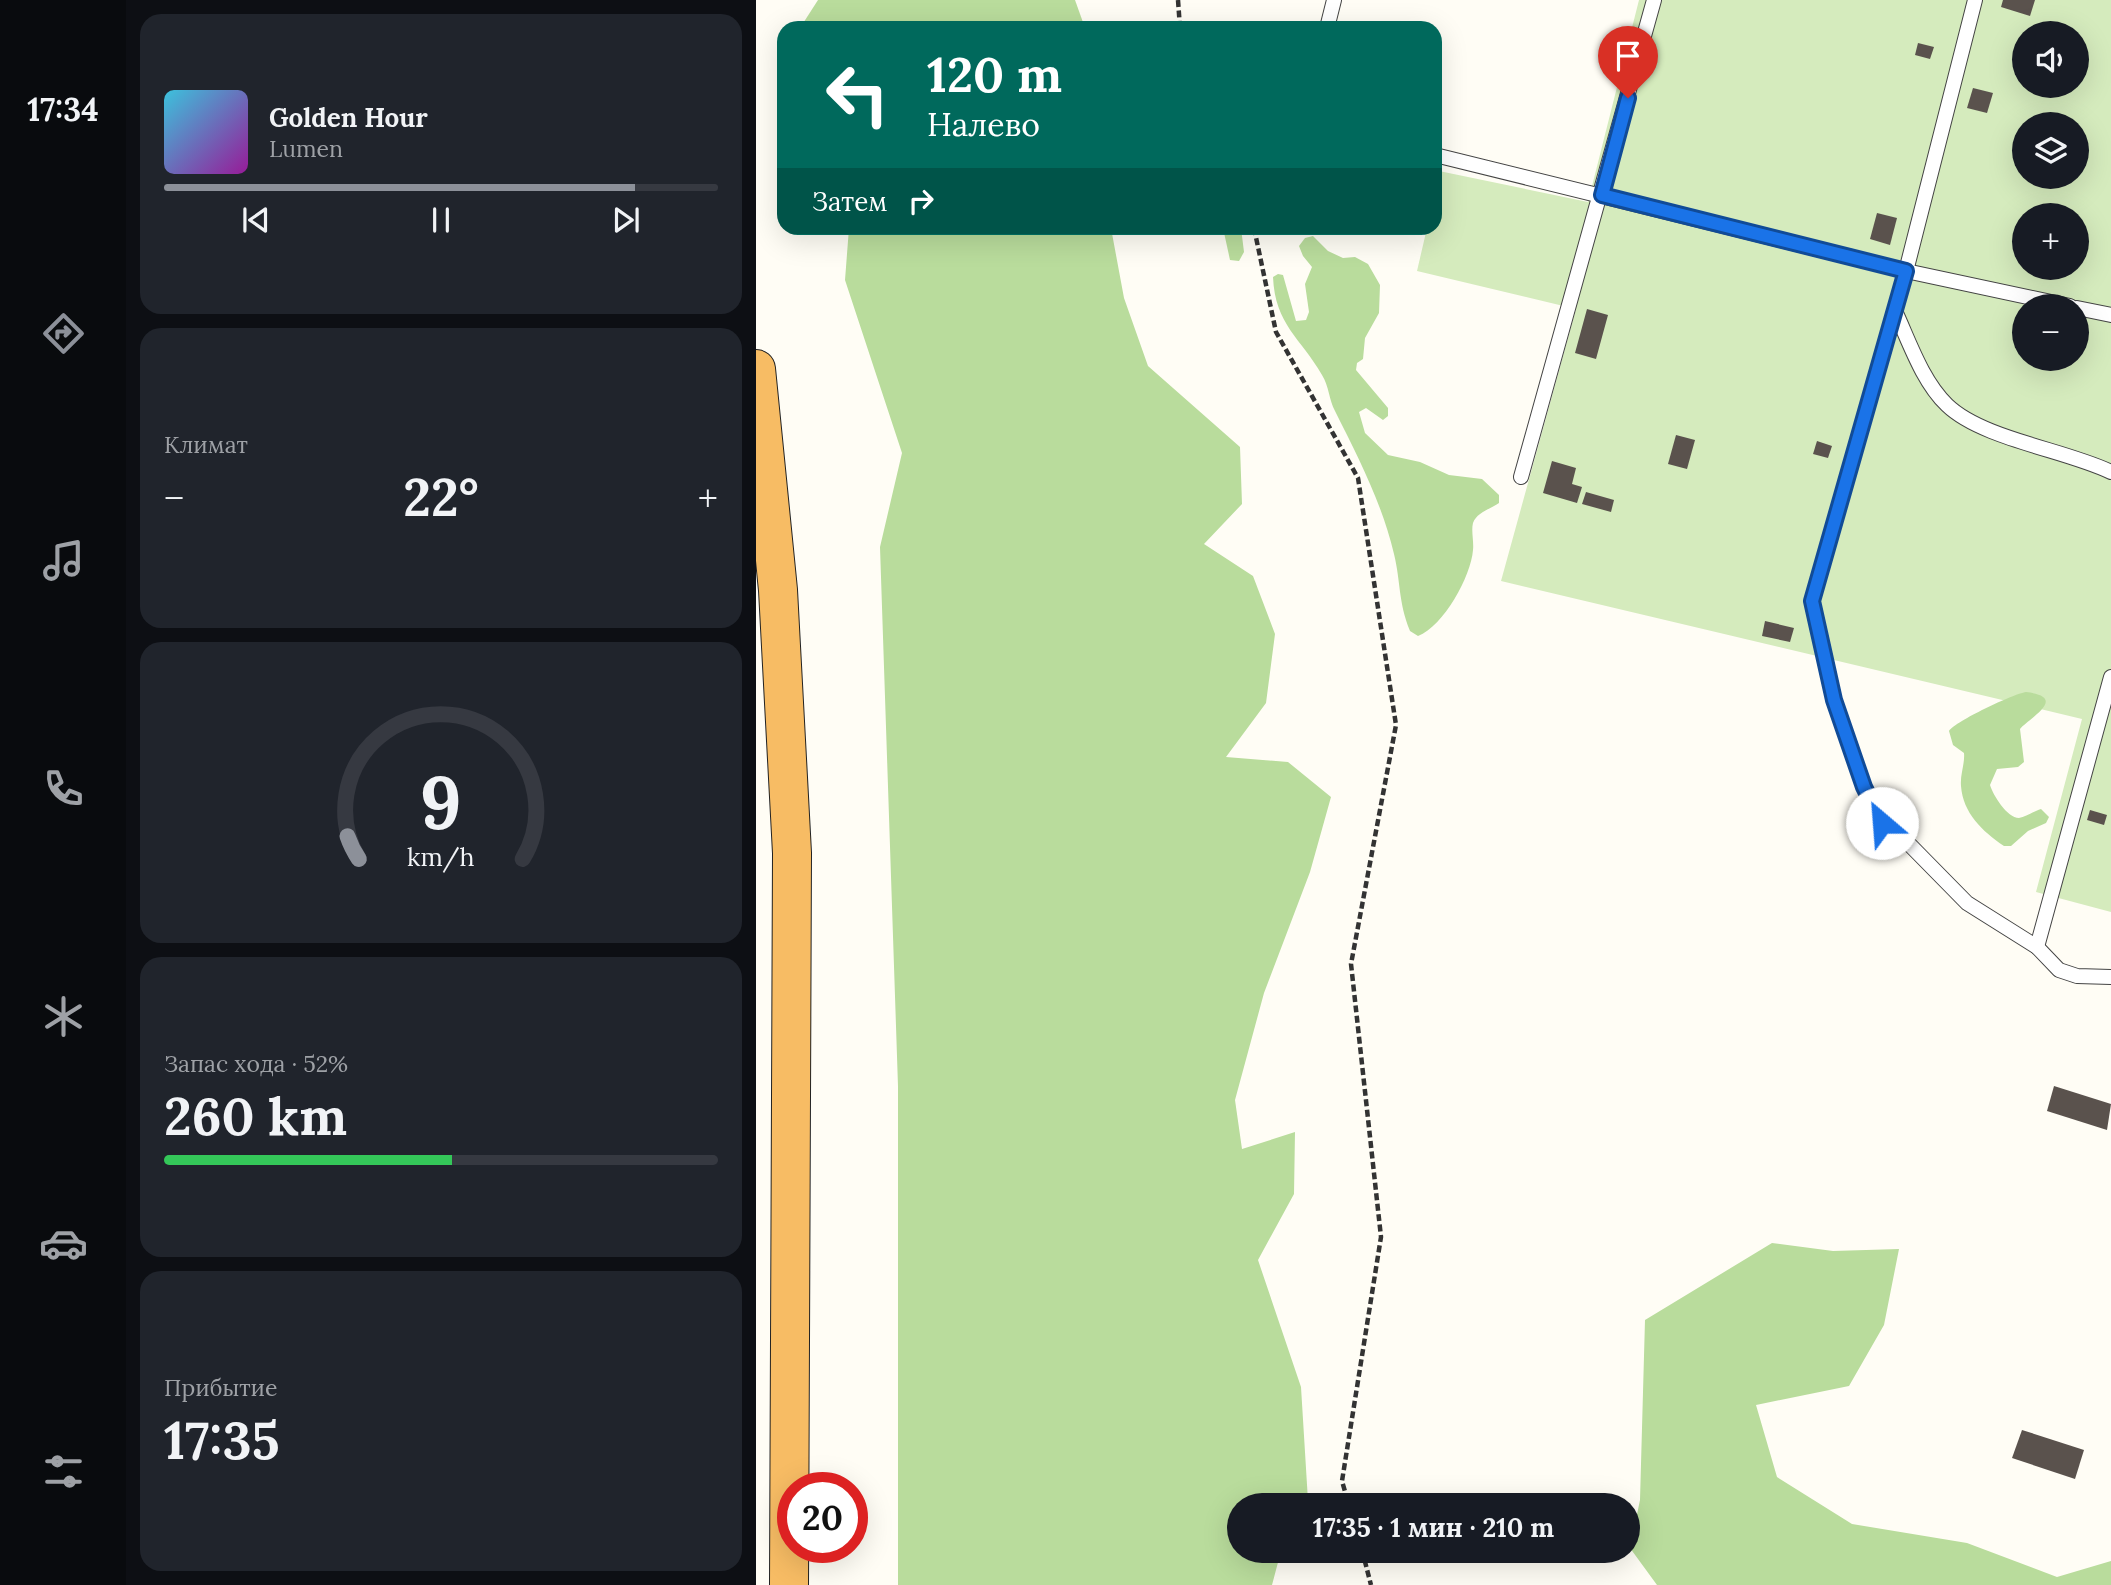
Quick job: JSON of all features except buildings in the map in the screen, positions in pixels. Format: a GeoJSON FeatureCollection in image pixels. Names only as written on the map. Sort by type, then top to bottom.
{"type":"FeatureCollection","features":[{"type":"Feature","properties":{"kind":"highway"},"geometry":{"type":"LineString","coordinates":[[756,369],[778,590],[792,853],[789,1585]]}},
{"type":"Feature","properties":{"kind":"lane"},"geometry":{"type":"LineString","coordinates":[[1328,21],[1334,0]]}},
{"type":"Feature","properties":{"kind":"lane"},"geometry":{"type":"LineString","coordinates":[[1521,477],[1602,195],[1654,0]]}},
{"type":"Feature","properties":{"kind":"lane"},"geometry":{"type":"LineString","coordinates":[[1975,0],[1906,271],[1812,601],[1834,700],[1864,787],[1882,823],[1910,845],[1967,903],[2037,947],[2059,970],[2077,976],[2111,977]]}},
{"type":"Feature","properties":{"kind":"lane"},"geometry":{"type":"LineString","coordinates":[[1442,157],[1906,271],[2014,294]]}},
{"type":"Feature","properties":{"kind":"lane"},"geometry":{"type":"LineString","coordinates":[[2089,310],[2111,315]]}},
{"type":"Feature","properties":{"kind":"lane"},"geometry":{"type":"LineString","coordinates":[[1895,311],[1930,382],[1947,405],[1975,423],[2111,472]]}},
{"type":"Feature","properties":{"kind":"lane"},"geometry":{"type":"LineString","coordinates":[[2037,947],[2111,677]]}},
{"type":"Feature","properties":{"kind":"path"},"geometry":{"type":"LineString","coordinates":[[1178,0],[1180,21]]}},
{"type":"Feature","properties":{"kind":"path"},"geometry":{"type":"LineString","coordinates":[[1255,235],[1276,332],[1358,478],[1396,725],[1351,964],[1381,1237],[1342,1481],[1346,1493]]}},
{"type":"Feature","properties":{"kind":"path"},"geometry":{"type":"LineString","coordinates":[[1365,1563],[1371,1585]]}},
{"type":"Feature","properties":{"kind":"green space"},"geometry":{"type":"Polygon","coordinates":[[[818,0],[1075,0],[1082,21],[804,21],[818,0]]]}},
{"type":"Feature","properties":{"kind":"green space"},"geometry":{"type":"Polygon","coordinates":[[[1639,0],[2111,0],[2111,912],[2036,892],[2082,719],[1501,581],[1576,309],[1417,271],[1425,235],[1442,235],[1442,172],[1588,202],[1639,0]]]}},
{"type":"Feature","properties":{"kind":"green space"},"geometry":{"type":"Polygon","coordinates":[[[848,235],[1112,235],[1124,298],[1148,366],[1240,447],[1242,504],[1204,544],[1253,576],[1275,634],[1266,703],[1226,757],[1288,762],[1331,797],[1310,872],[1264,993],[1235,1100],[1242,1149],[1295,1132],[1294,1194],[1258,1260],[1301,1387],[1308,1493],[1227,1493],[1227,1563],[1278,1563],[1272,1585],[898,1585],[898,1086],[880,547],[902,453],[845,280],[848,235]]]}},
{"type":"Feature","properties":{"kind":"green space"},"geometry":{"type":"Polygon","coordinates":[[[1225,235],[1242,235],[1244,252],[1239,261],[1230,260],[1225,235]]]}},
{"type":"Feature","properties":{"kind":"green space"},"geometry":{"type":"Polygon","coordinates":[[[1313,236],[1328,251],[1343,258],[1355,257],[1368,264],[1380,285],[1379,313],[1365,338],[1363,359],[1357,363],[1356,370],[1388,408],[1388,416],[1383,420],[1366,408],[1359,412],[1365,433],[1388,455],[1420,462],[1449,475],[1482,479],[1499,495],[1499,503],[1481,513],[1473,523],[1471,561],[1462,586],[1437,622],[1418,636],[1410,631],[1406,620],[1394,554],[1376,498],[1333,407],[1324,379],[1290,330],[1275,293],[1273,277],[1283,275],[1296,321],[1306,320],[1309,312],[1305,284],[1312,267],[1299,246],[1305,238],[1313,236]]]}},
{"type":"Feature","properties":{"kind":"green space"},"geometry":{"type":"Polygon","coordinates":[[[2026,692],[2045,698],[2046,703],[2043,709],[2020,729],[2024,762],[2018,767],[1997,769],[1990,785],[2001,805],[2014,817],[2019,818],[2041,809],[2049,817],[2046,823],[2028,831],[2011,846],[2004,846],[1981,828],[1965,805],[1961,786],[1964,753],[1953,745],[1949,731],[1985,708],[2026,692]]]}},
{"type":"Feature","properties":{"kind":"green space"},"geometry":{"type":"Polygon","coordinates":[[[1772,1243],[1833,1251],[1899,1249],[1884,1325],[1849,1386],[1756,1405],[1777,1477],[1852,1524],[1967,1543],[2057,1577],[2111,1561],[2111,1585],[1657,1585],[1640,1562],[1645,1320],[1772,1243]]]}},
{"type":"Feature","properties":{"kind":"route"},"geometry":{"type":"LineString","coordinates":[[1628,98],[1602,195],[1906,271],[1812,601],[1834,700],[1864,787],[1874,812],[1882,823]]}}]}
